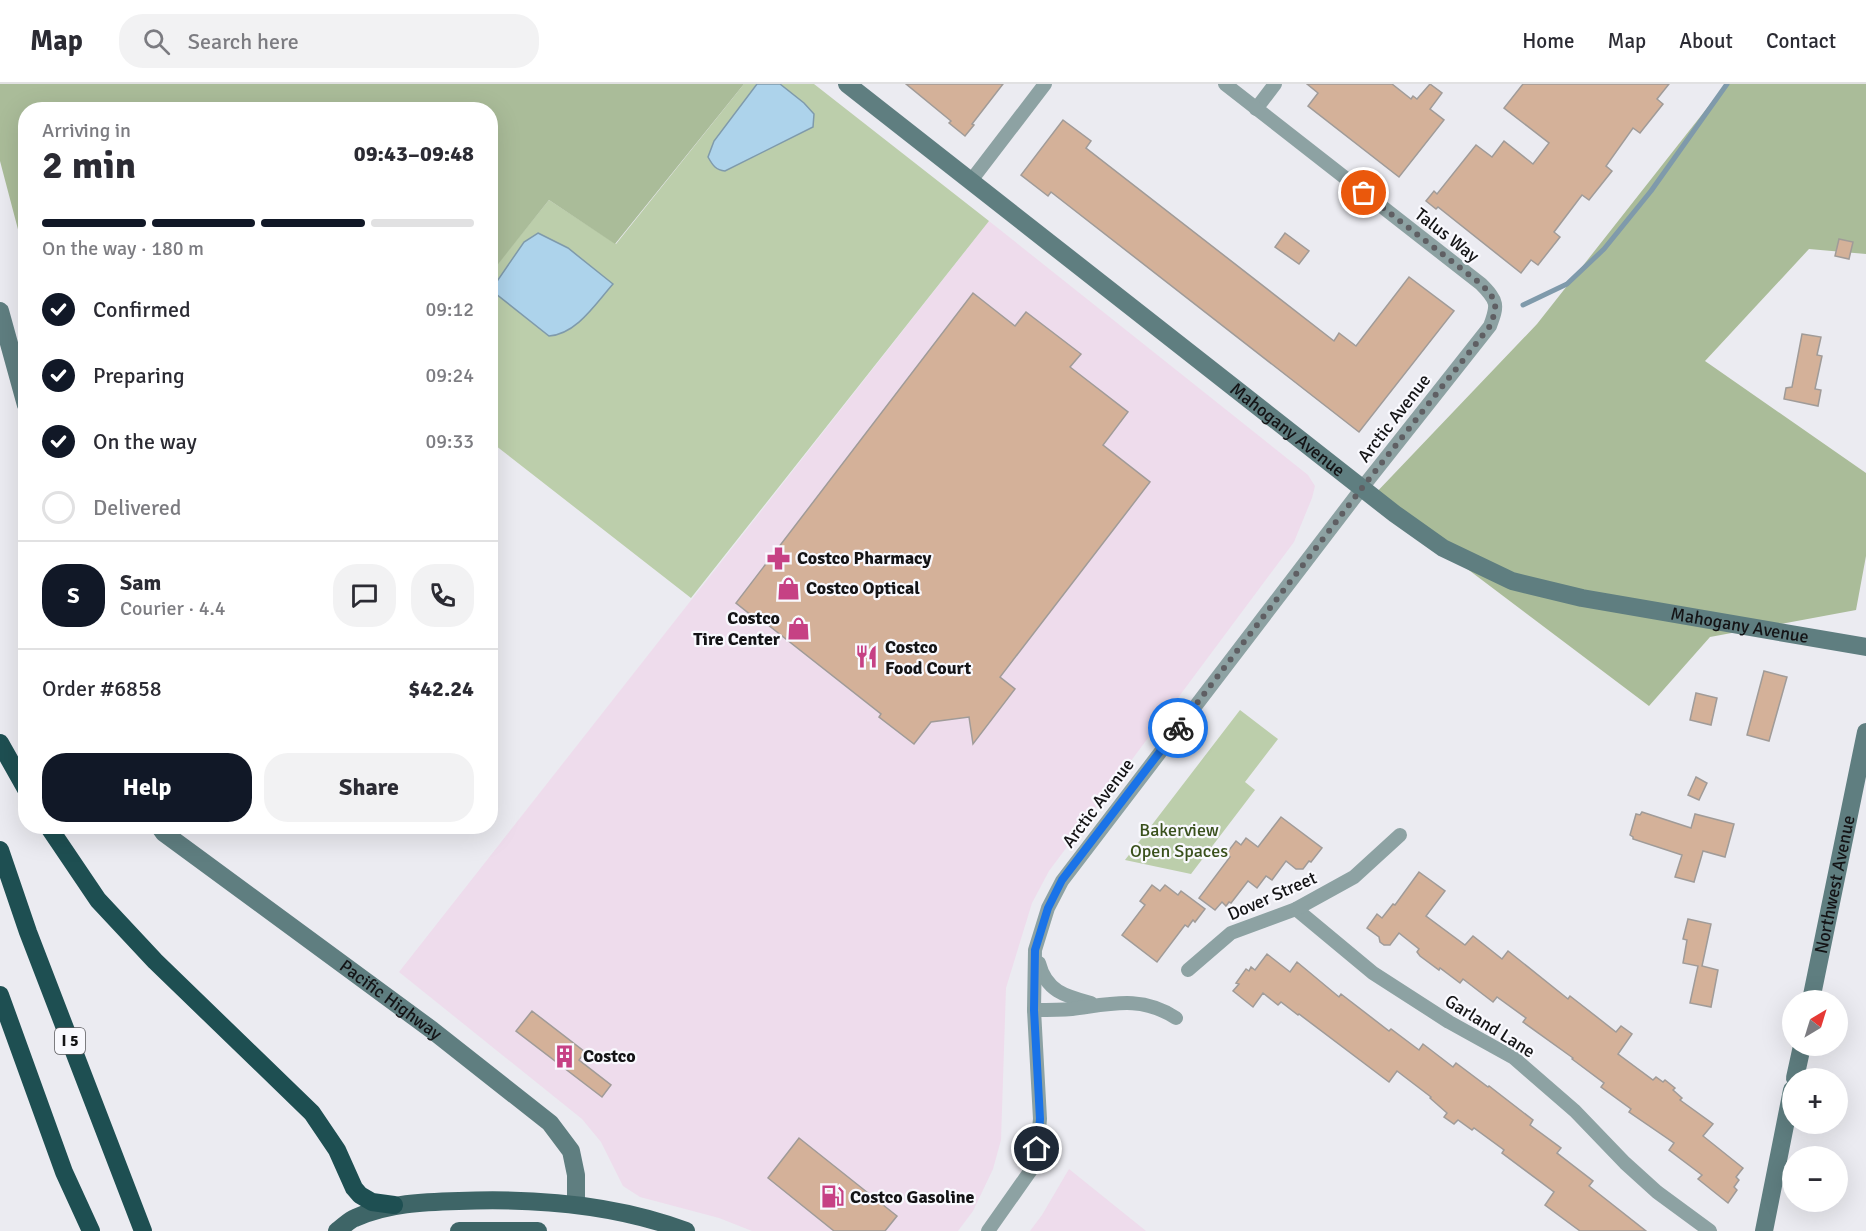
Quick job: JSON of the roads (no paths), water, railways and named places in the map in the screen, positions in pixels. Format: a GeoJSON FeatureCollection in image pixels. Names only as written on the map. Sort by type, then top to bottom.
{"type":"FeatureCollection","features":[{"type":"Feature","properties":{"kind":"highway"},"geometry":{"type":"LineString","coordinates":[[0,743],[18,775]]}},
{"type":"Feature","properties":{"kind":"highway"},"geometry":{"type":"LineString","coordinates":[[53,834],[98,900],[155,961],[312,1113],[337,1150],[360,1196],[372,1202],[394,1205]]}},
{"type":"Feature","properties":{"kind":"highway","name":"I 5"},"geometry":{"type":"LineString","coordinates":[[0,850],[28,932],[143,1231]]}},
{"type":"Feature","properties":{"kind":"highway"},"geometry":{"type":"LineString","coordinates":[[0,995],[64,1172],[91,1231]]}},
{"type":"Feature","properties":{"kind":"main road"},"geometry":{"type":"LineString","coordinates":[[337,1231],[354,1218],[394,1205],[504,1199],[576,1204],[640,1216],[686,1231]]}},
{"type":"Feature","properties":{"kind":"main road"},"geometry":{"type":"LineString","coordinates":[[459,1231],[538,1231]]}},
{"type":"Feature","properties":{"kind":"street","name":"Mahogany Avenue"},"geometry":{"type":"LineString","coordinates":[[847,84],[1362,488],[1443,548],[1512,580],[1581,598],[1866,647]]}},
{"type":"Feature","properties":{"kind":"street"},"geometry":{"type":"LineString","coordinates":[[970,182],[1045,84]]}},
{"type":"Feature","properties":{"kind":"street","name":"Talus Way"},"geometry":{"type":"LineString","coordinates":[[1224,84],[1481,284],[1494,297],[1496,310]]}},
{"type":"Feature","properties":{"kind":"street"},"geometry":{"type":"LineString","coordinates":[[1256,109],[1275,84]]}},
{"type":"Feature","properties":{"kind":"street","name":"Arctic Avenue"},"geometry":{"type":"LineString","coordinates":[[987,1231],[1031,1170],[1037,1149],[1040,1119],[1034,1010],[1035,950],[1048,908],[1062,880],[1362,488],[1490,326],[1496,310]]}},
{"type":"Feature","properties":{"kind":"street"},"geometry":{"type":"LineString","coordinates":[[0,312],[18,376]]}},
{"type":"Feature","properties":{"kind":"street","name":"Northwest Avenue"},"geometry":{"type":"LineString","coordinates":[[1813,990],[1866,732]]}},
{"type":"Feature","properties":{"kind":"street","name":"Pacific Highway"},"geometry":{"type":"LineString","coordinates":[[165,834],[432,1030],[550,1123],[572,1151],[576,1175],[576,1204]]}},
{"type":"Feature","properties":{"kind":"street","name":"Dover Street"},"geometry":{"type":"LineString","coordinates":[[1188,970],[1231,933],[1296,909],[1354,877],[1400,836]]}},
{"type":"Feature","properties":{"kind":"street","name":"Garland Lane"},"geometry":{"type":"LineString","coordinates":[[1296,909],[1373,973],[1449,1022],[1514,1058],[1575,1111],[1625,1163],[1657,1192],[1710,1231]]}},
{"type":"Feature","properties":{"kind":"street"},"geometry":{"type":"LineString","coordinates":[[1035,950],[1042,977],[1056,991],[1096,1004]]}},
{"type":"Feature","properties":{"kind":"street"},"geometry":{"type":"LineString","coordinates":[[1034,1010],[1071,1009],[1096,1004],[1143,1004],[1161,1008],[1176,1018]]}},
{"type":"Feature","properties":{"kind":"street"},"geometry":{"type":"LineString","coordinates":[[1764,1231],[1783,1134]]}},
{"type":"Feature","properties":{"kind":"water"},"geometry":{"type":"Polygon","coordinates":[[[757,84],[780,84],[814,114],[813,127],[725,171],[719,170],[708,157],[714,141],[757,84]]]}},
{"type":"Feature","properties":{"kind":"water"},"geometry":{"type":"Polygon","coordinates":[[[538,233],[568,248],[613,284],[577,324],[559,334],[549,336],[498,296],[498,280],[524,242],[538,233]]]}},
{"type":"Feature","properties":{"kind":"waterway"},"geometry":{"type":"LineString","coordinates":[[1523,305],[1567,284],[1604,249],[1651,191],[1727,84]]}},
{"type":"Feature","properties":{"kind":"place","name":"Costco Pharmacy"},"geometry":{"type":"Point","coordinates":[779,558]}},
{"type":"Feature","properties":{"kind":"place","name":"Costco Optical"},"geometry":{"type":"Point","coordinates":[788,588]}},
{"type":"Feature","properties":{"kind":"place","name":"Costco Tire Center"},"geometry":{"type":"Point","coordinates":[798,628]}},
{"type":"Feature","properties":{"kind":"place","name":"Costco Food Court"},"geometry":{"type":"Point","coordinates":[867,657]}},
{"type":"Feature","properties":{"kind":"place","name":"Costco"},"geometry":{"type":"Point","coordinates":[565,1056]}},
{"type":"Feature","properties":{"kind":"place","name":"Costco Gasoline"},"geometry":{"type":"Point","coordinates":[832,1197]}},
{"type":"Feature","properties":{"kind":"park label","name":"Bakerview Open Spaces"},"geometry":{"type":"Point","coordinates":[1179,840]}}]}
